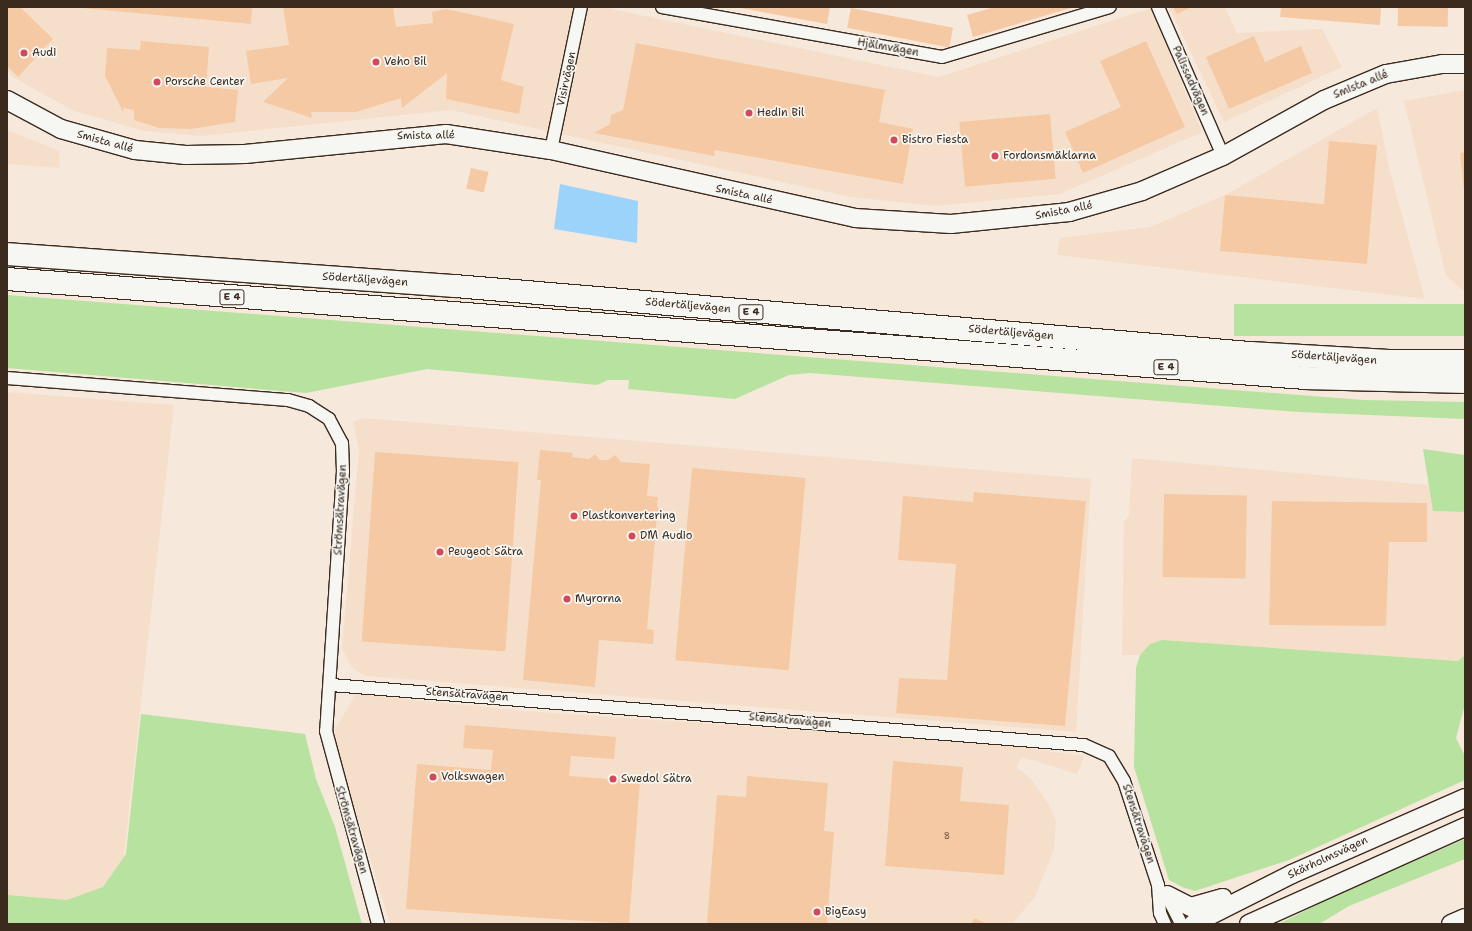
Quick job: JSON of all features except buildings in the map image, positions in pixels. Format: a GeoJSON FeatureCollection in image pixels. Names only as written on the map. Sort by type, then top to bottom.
{"type":"FeatureCollection","features":[{"type":"Feature","properties":{"kind":"highway","name":"Södertäljevägen"},"geometry":{"type":"LineString","coordinates":[[7,254],[455,286],[1250,353],[1389,362],[1465,361]]}},
{"type":"Feature","properties":{"kind":"highway","name":"Södertäljevägen"},"geometry":{"type":"LineString","coordinates":[[7,279],[1305,378],[1465,382]]}},
{"type":"Feature","properties":{"kind":"street","name":"Visirvägen"},"geometry":{"type":"LineString","coordinates":[[551,150],[581,7]]}},
{"type":"Feature","properties":{"kind":"street","name":"Hjälmvägen"},"geometry":{"type":"LineString","coordinates":[[662,7],[942,57],[1110,7]]}},
{"type":"Feature","properties":{"kind":"street","name":"Palissadvägen"},"geometry":{"type":"LineString","coordinates":[[1158,7],[1223,156]]}},
{"type":"Feature","properties":{"kind":"street","name":"Smista allé"},"geometry":{"type":"LineString","coordinates":[[7,100],[61,129],[95,141],[135,150],[186,155],[245,154],[446,134],[551,150],[855,218],[951,224],[1069,212],[1142,191],[1223,156],[1324,100],[1386,74],[1442,64],[1465,64]]}},
{"type":"Feature","properties":{"kind":"street","name":"Strömsätravägen"},"geometry":{"type":"LineString","coordinates":[[7,378],[288,400],[309,406],[329,420],[342,443],[344,458],[326,731],[328,748],[378,924]]}},
{"type":"Feature","properties":{"kind":"street","name":"Stensätravägen"},"geometry":{"type":"LineString","coordinates":[[330,685],[1084,745],[1109,756],[1124,781],[1162,890],[1181,924]]}},
{"type":"Feature","properties":{"kind":"street","name":"Skärholmsvägen"},"geometry":{"type":"LineString","coordinates":[[1193,924],[1268,886],[1465,798]]}},
{"type":"Feature","properties":{"kind":"street"},"geometry":{"type":"LineString","coordinates":[[1248,924],[1465,827]]}},
{"type":"Feature","properties":{"kind":"street"},"geometry":{"type":"LineString","coordinates":[[1162,890],[1186,906],[1199,907],[1234,893],[1268,886]]}},
{"type":"Feature","properties":{"kind":"street","name":"Stensätravägen"},"geometry":{"type":"LineString","coordinates":[[1162,890],[1160,913],[1165,924]]}},
{"type":"Feature","properties":{"kind":"street"},"geometry":{"type":"LineString","coordinates":[[1451,924],[1465,918]]}},
{"type":"Feature","properties":{"kind":"shaded area"},"geometry":{"type":"Polygon","coordinates":[[[7,7],[602,7],[939,77],[1151,8],[1202,132],[1060,194],[935,206],[851,197],[451,110],[201,136],[144,131],[74,111],[14,78],[7,71],[7,7]]]}},
{"type":"Feature","properties":{"kind":"shaded area"},"geometry":{"type":"Polygon","coordinates":[[[1169,7],[1225,7],[1237,33],[1322,29],[1342,67],[1224,122],[1169,7]]]}},
{"type":"Feature","properties":{"kind":"shaded area"},"geometry":{"type":"Polygon","coordinates":[[[1465,90],[1465,292],[1446,276],[1404,101],[1465,90]]]}},
{"type":"Feature","properties":{"kind":"shaded area"},"geometry":{"type":"Polygon","coordinates":[[[1377,108],[1390,171],[1425,299],[1057,255],[1060,238],[1150,227],[1227,194],[1377,108]]]}},
{"type":"Feature","properties":{"kind":"shaded area"},"geometry":{"type":"Polygon","coordinates":[[[7,130],[60,151],[59,168],[7,164],[7,130]]]}},
{"type":"Feature","properties":{"kind":"shaded area"},"geometry":{"type":"Polygon","coordinates":[[[7,392],[174,405],[118,909],[7,898],[7,392]]]}},
{"type":"Feature","properties":{"kind":"shaded area"},"geometry":{"type":"Polygon","coordinates":[[[363,418],[1091,479],[1076,732],[366,676],[353,669],[342,649],[359,450],[353,422],[363,418]]]}},
{"type":"Feature","properties":{"kind":"shaded area"},"geometry":{"type":"Polygon","coordinates":[[[1132,458],[1428,485],[1434,511],[1465,512],[1465,655],[1458,661],[1162,640],[1150,644],[1140,655],[1122,655],[1124,522],[1129,516],[1132,458]]]}},
{"type":"Feature","properties":{"kind":"shaded area"},"geometry":{"type":"Polygon","coordinates":[[[356,694],[526,711],[990,743],[1084,756],[1077,774],[1022,757],[1016,767],[1031,779],[1048,803],[1056,821],[1054,849],[1035,897],[1012,924],[390,924],[336,747],[335,729],[356,694]]]}},
{"type":"Feature","properties":{"kind":"green space"},"geometry":{"type":"Polygon","coordinates":[[[7,295],[1364,400],[1465,402],[1465,419],[1298,412],[810,373],[789,375],[735,399],[628,389],[629,380],[608,380],[597,385],[427,369],[306,393],[7,368],[7,295]]]}},
{"type":"Feature","properties":{"kind":"green space"},"geometry":{"type":"Polygon","coordinates":[[[1234,304],[1465,304],[1465,336],[1234,336],[1234,304]]]}},
{"type":"Feature","properties":{"kind":"green space"},"geometry":{"type":"Polygon","coordinates":[[[1423,449],[1465,455],[1465,512],[1433,511],[1423,449]]]}},
{"type":"Feature","properties":{"kind":"green space"},"geometry":{"type":"Polygon","coordinates":[[[1162,640],[1458,661],[1465,655],[1465,704],[1456,738],[1465,756],[1465,780],[1289,860],[1195,891],[1182,887],[1169,880],[1134,767],[1136,668],[1140,655],[1150,644],[1162,640]]]}},
{"type":"Feature","properties":{"kind":"green space"},"geometry":{"type":"Polygon","coordinates":[[[141,714],[305,734],[316,779],[335,827],[362,924],[7,924],[7,895],[67,900],[103,887],[126,854],[141,714]]]}},
{"type":"Feature","properties":{"kind":"green space"},"geometry":{"type":"Polygon","coordinates":[[[1465,839],[1465,859],[1349,906],[1319,924],[1279,924],[1342,892],[1465,839]]]}},
{"type":"Feature","properties":{"kind":"water"},"geometry":{"type":"Polygon","coordinates":[[[560,184],[638,201],[637,243],[554,229],[560,184]]]}},
{"type":"Feature","properties":{"kind":"place","name":"Audi"},"geometry":{"type":"Point","coordinates":[24,53]}},
{"type":"Feature","properties":{"kind":"place","name":"Veho Bil"},"geometry":{"type":"Point","coordinates":[376,62]}},
{"type":"Feature","properties":{"kind":"place","name":"Porsche Center"},"geometry":{"type":"Point","coordinates":[157,82]}},
{"type":"Feature","properties":{"kind":"place","name":"Hedin Bil"},"geometry":{"type":"Point","coordinates":[749,113]}},
{"type":"Feature","properties":{"kind":"place","name":"Bistro Fiesta"},"geometry":{"type":"Point","coordinates":[894,140]}},
{"type":"Feature","properties":{"kind":"place","name":"Fordonsmäklarna"},"geometry":{"type":"Point","coordinates":[995,156]}},
{"type":"Feature","properties":{"kind":"place","name":"Plastkonvertering"},"geometry":{"type":"Point","coordinates":[574,516]}},
{"type":"Feature","properties":{"kind":"place","name":"DM Audio"},"geometry":{"type":"Point","coordinates":[632,536]}},
{"type":"Feature","properties":{"kind":"place","name":"Peugeot Sätra"},"geometry":{"type":"Point","coordinates":[440,552]}},
{"type":"Feature","properties":{"kind":"place","name":"Myrorna"},"geometry":{"type":"Point","coordinates":[567,599]}},
{"type":"Feature","properties":{"kind":"place","name":"Volkswagen"},"geometry":{"type":"Point","coordinates":[433,777]}},
{"type":"Feature","properties":{"kind":"place","name":"Swedol Sätra"},"geometry":{"type":"Point","coordinates":[613,779]}},
{"type":"Feature","properties":{"kind":"place","name":"BigEasy"},"geometry":{"type":"Point","coordinates":[817,912]}}]}
